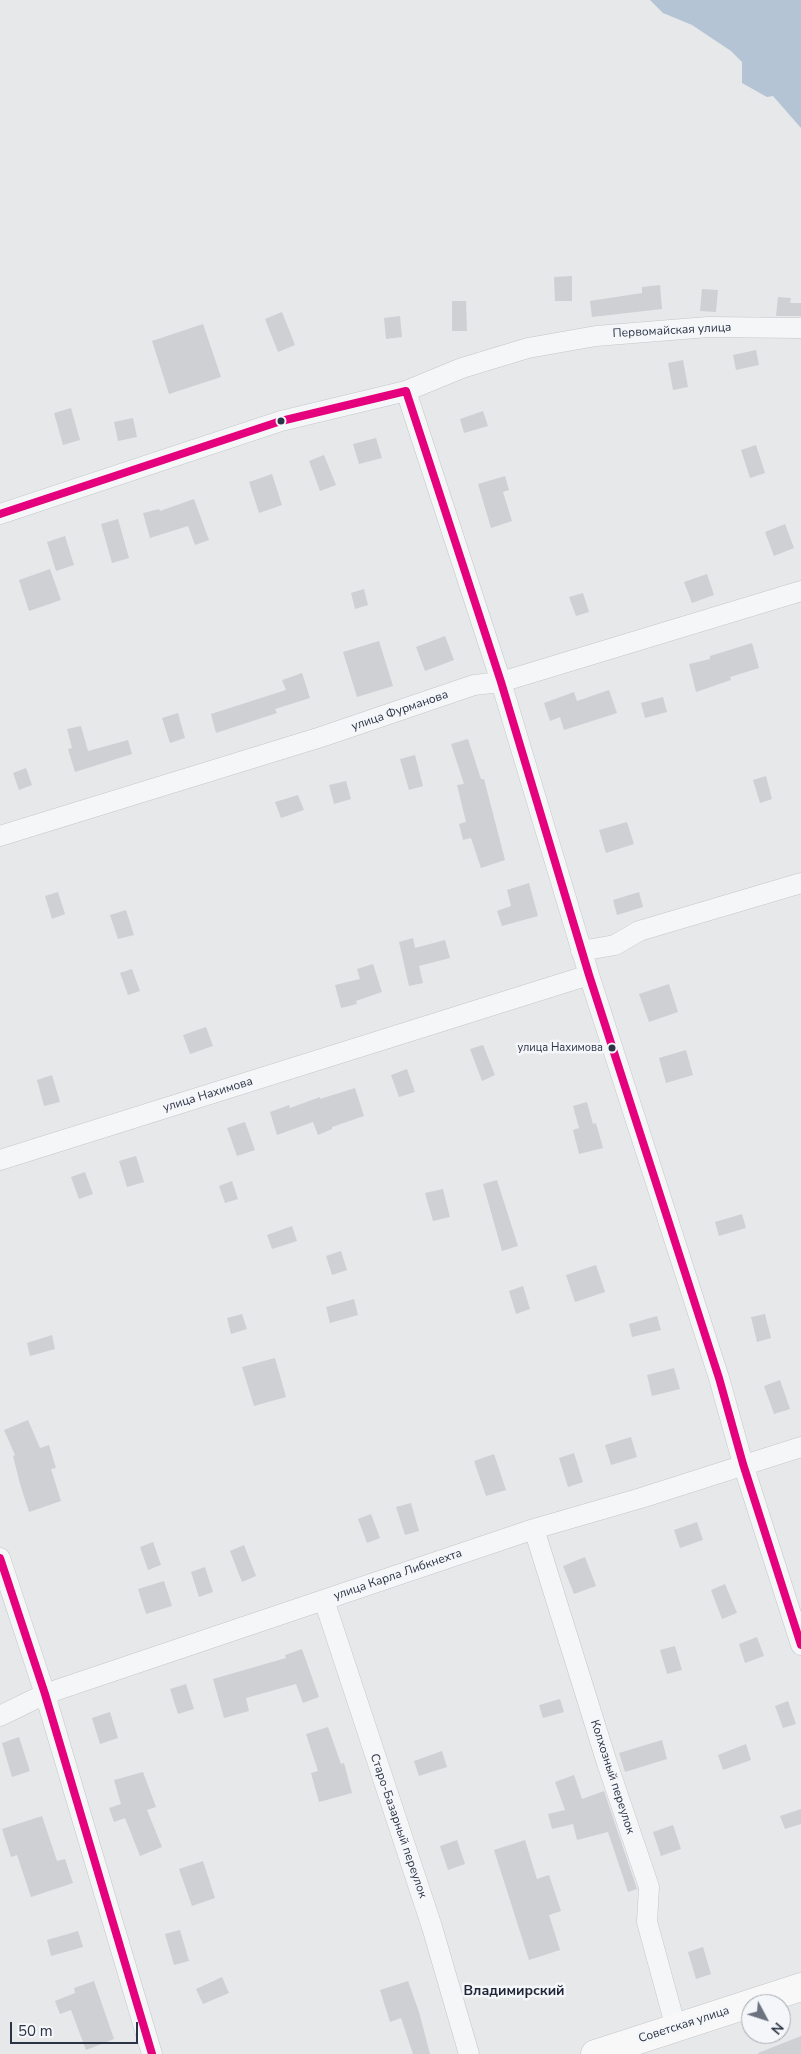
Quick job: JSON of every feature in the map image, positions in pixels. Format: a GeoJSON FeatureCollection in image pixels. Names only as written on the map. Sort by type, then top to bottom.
{"type":"FeatureCollection","features":[{"type":"Feature","properties":{"kind":"street","name":"Первомайская улица"},"geometry":{"type":"LineString","coordinates":[[0,514],[281,421],[406,391],[462,368],[528,348],[596,336],[708,327],[801,328]]}},
{"type":"Feature","properties":{"kind":"street"},"geometry":{"type":"LineString","coordinates":[[406,391],[501,682],[581,951],[719,1378],[743,1464],[801,1645]]}},
{"type":"Feature","properties":{"kind":"street","name":"улица Фурманова"},"geometry":{"type":"LineString","coordinates":[[0,836],[322,737],[474,686],[501,682],[801,591]]}},
{"type":"Feature","properties":{"kind":"street"},"geometry":{"type":"LineString","coordinates":[[581,951],[615,945],[639,931],[801,883]]}},
{"type":"Feature","properties":{"kind":"street","name":"улица Нахимова"},"geometry":{"type":"LineString","coordinates":[[0,1160],[589,975]]}},
{"type":"Feature","properties":{"kind":"street","name":"улица Карла Либкнехта"},"geometry":{"type":"LineString","coordinates":[[0,1716],[45,1694],[534,1529],[641,1498],[801,1447]]}},
{"type":"Feature","properties":{"kind":"street","name":"Колхозный переулок"},"geometry":{"type":"LineString","coordinates":[[534,1529],[598,1735],[649,1887],[647,1922],[676,2028]]}},
{"type":"Feature","properties":{"kind":"street"},"geometry":{"type":"LineString","coordinates":[[0,1558],[45,1694],[152,2054]]}},
{"type":"Feature","properties":{"kind":"street","name":"Старо-Базарный переулок"},"geometry":{"type":"LineString","coordinates":[[324,1600],[432,1927],[468,2054]]}},
{"type":"Feature","properties":{"kind":"street","name":"Советская улица"},"geometry":{"type":"LineString","coordinates":[[595,2054],[801,1987]]}},
{"type":"Feature","properties":{"kind":"water"},"geometry":{"type":"Polygon","coordinates":[[[650,0],[801,0],[801,128],[773,96],[767,97],[742,83],[742,62],[731,51],[692,25],[663,13],[650,0]]]}},
{"type":"Feature","properties":{"kind":"building"},"geometry":{"type":"Polygon","coordinates":[[[572,276],[572,301],[555,301],[554,277],[572,276]]]}},
{"type":"Feature","properties":{"kind":"building"},"geometry":{"type":"Polygon","coordinates":[[[660,285],[662,309],[592,317],[590,301],[642,293],[642,287],[660,285]]]}},
{"type":"Feature","properties":{"kind":"building"},"geometry":{"type":"Polygon","coordinates":[[[702,289],[718,290],[716,312],[700,311],[702,289]]]}},
{"type":"Feature","properties":{"kind":"building"},"geometry":{"type":"Polygon","coordinates":[[[778,297],[791,298],[790,303],[801,303],[801,316],[776,316],[778,297]]]}},
{"type":"Feature","properties":{"kind":"building"},"geometry":{"type":"Polygon","coordinates":[[[452,301],[466,301],[467,331],[452,331],[452,301]]]}},
{"type":"Feature","properties":{"kind":"building"},"geometry":{"type":"Polygon","coordinates":[[[282,312],[295,345],[278,352],[265,319],[282,312]]]}},
{"type":"Feature","properties":{"kind":"building"},"geometry":{"type":"Polygon","coordinates":[[[400,316],[402,337],[386,339],[384,318],[400,316]]]}},
{"type":"Feature","properties":{"kind":"building"},"geometry":{"type":"Polygon","coordinates":[[[203,324],[221,377],[169,394],[152,341],[203,324]]]}},
{"type":"Feature","properties":{"kind":"building"},"geometry":{"type":"Polygon","coordinates":[[[756,350],[759,365],[736,370],[733,355],[756,350]]]}},
{"type":"Feature","properties":{"kind":"building"},"geometry":{"type":"Polygon","coordinates":[[[683,360],[688,387],[673,390],[668,363],[683,360]]]}},
{"type":"Feature","properties":{"kind":"building"},"geometry":{"type":"Polygon","coordinates":[[[71,408],[80,440],[63,445],[54,413],[71,408]]]}},
{"type":"Feature","properties":{"kind":"building"},"geometry":{"type":"Polygon","coordinates":[[[483,411],[488,426],[464,433],[460,419],[483,411]]]}},
{"type":"Feature","properties":{"kind":"building"},"geometry":{"type":"Polygon","coordinates":[[[133,418],[137,437],[118,441],[114,422],[133,418]]]}},
{"type":"Feature","properties":{"kind":"building"},"geometry":{"type":"Polygon","coordinates":[[[376,438],[382,458],[359,464],[353,444],[376,438]]]}},
{"type":"Feature","properties":{"kind":"building"},"geometry":{"type":"Polygon","coordinates":[[[756,445],[765,473],[750,478],[741,450],[756,445]]]}},
{"type":"Feature","properties":{"kind":"building"},"geometry":{"type":"Polygon","coordinates":[[[324,455],[336,485],[320,491],[309,461],[324,455]]]}},
{"type":"Feature","properties":{"kind":"building"},"geometry":{"type":"Polygon","coordinates":[[[272,474],[282,505],[259,513],[249,482],[272,474]]]}},
{"type":"Feature","properties":{"kind":"building"},"geometry":{"type":"Polygon","coordinates":[[[505,476],[509,490],[503,492],[512,521],[491,528],[478,484],[505,476]]]}},
{"type":"Feature","properties":{"kind":"building"},"geometry":{"type":"Polygon","coordinates":[[[194,499],[209,540],[195,545],[188,526],[150,538],[143,513],[159,509],[160,511],[194,499]]]}},
{"type":"Feature","properties":{"kind":"building"},"geometry":{"type":"Polygon","coordinates":[[[118,519],[129,558],[112,563],[101,524],[118,519]]]}},
{"type":"Feature","properties":{"kind":"building"},"geometry":{"type":"Polygon","coordinates":[[[785,524],[794,548],[774,556],[765,532],[785,524]]]}},
{"type":"Feature","properties":{"kind":"building"},"geometry":{"type":"Polygon","coordinates":[[[65,536],[74,565],[56,571],[47,542],[65,536]]]}},
{"type":"Feature","properties":{"kind":"building"},"geometry":{"type":"Polygon","coordinates":[[[50,569],[61,600],[29,611],[19,580],[50,569]]]}},
{"type":"Feature","properties":{"kind":"building"},"geometry":{"type":"Polygon","coordinates":[[[707,574],[714,595],[692,603],[684,582],[707,574]]]}},
{"type":"Feature","properties":{"kind":"building"},"geometry":{"type":"Polygon","coordinates":[[[364,589],[368,605],[355,609],[351,593],[364,589]]]}},
{"type":"Feature","properties":{"kind":"building"},"geometry":{"type":"Polygon","coordinates":[[[583,593],[589,612],[576,616],[569,597],[583,593]]]}},
{"type":"Feature","properties":{"kind":"building"},"geometry":{"type":"Polygon","coordinates":[[[445,636],[454,660],[425,671],[416,647],[445,636]]]}},
{"type":"Feature","properties":{"kind":"building"},"geometry":{"type":"Polygon","coordinates":[[[379,641],[393,686],[357,697],[343,652],[379,641]]]}},
{"type":"Feature","properties":{"kind":"building"},"geometry":{"type":"Polygon","coordinates":[[[752,643],[759,668],[730,677],[731,680],[696,692],[689,664],[710,659],[710,656],[752,643]]]}},
{"type":"Feature","properties":{"kind":"building"},"geometry":{"type":"Polygon","coordinates":[[[302,673],[310,698],[275,709],[277,713],[216,733],[211,714],[286,690],[282,680],[302,673]]]}},
{"type":"Feature","properties":{"kind":"building"},"geometry":{"type":"Polygon","coordinates":[[[609,690],[617,713],[564,730],[560,717],[550,721],[544,703],[574,692],[577,701],[609,690]]]}},
{"type":"Feature","properties":{"kind":"building"},"geometry":{"type":"Polygon","coordinates":[[[663,697],[667,712],[645,718],[641,703],[663,697]]]}},
{"type":"Feature","properties":{"kind":"building"},"geometry":{"type":"Polygon","coordinates":[[[178,713],[185,738],[170,743],[162,718],[178,713]]]}},
{"type":"Feature","properties":{"kind":"building"},"geometry":{"type":"Polygon","coordinates":[[[81,726],[88,751],[128,740],[132,754],[75,772],[68,749],[72,748],[67,729],[81,726]]]}},
{"type":"Feature","properties":{"kind":"building"},"geometry":{"type":"Polygon","coordinates":[[[468,739],[481,779],[484,779],[505,860],[481,868],[471,838],[463,840],[459,824],[466,822],[457,785],[464,784],[451,744],[468,739]]]}},
{"type":"Feature","properties":{"kind":"building"},"geometry":{"type":"Polygon","coordinates":[[[415,755],[423,786],[409,790],[400,759],[415,755]]]}},
{"type":"Feature","properties":{"kind":"building"},"geometry":{"type":"Polygon","coordinates":[[[26,768],[32,785],[19,790],[13,773],[26,768]]]}},
{"type":"Feature","properties":{"kind":"building"},"geometry":{"type":"Polygon","coordinates":[[[766,776],[772,799],[760,803],[753,780],[766,776]]]}},
{"type":"Feature","properties":{"kind":"building"},"geometry":{"type":"Polygon","coordinates":[[[346,781],[351,799],[334,804],[329,785],[346,781]]]}},
{"type":"Feature","properties":{"kind":"building"},"geometry":{"type":"Polygon","coordinates":[[[298,795],[304,810],[281,818],[275,802],[298,795]]]}},
{"type":"Feature","properties":{"kind":"building"},"geometry":{"type":"Polygon","coordinates":[[[627,822],[634,844],[606,853],[599,830],[627,822]]]}},
{"type":"Feature","properties":{"kind":"building"},"geometry":{"type":"Polygon","coordinates":[[[529,883],[538,916],[502,926],[497,911],[511,906],[507,890],[529,883]]]}},
{"type":"Feature","properties":{"kind":"building"},"geometry":{"type":"Polygon","coordinates":[[[58,892],[65,914],[52,919],[45,896],[58,892]]]}},
{"type":"Feature","properties":{"kind":"building"},"geometry":{"type":"Polygon","coordinates":[[[639,892],[643,907],[617,915],[613,900],[639,892]]]}},
{"type":"Feature","properties":{"kind":"building"},"geometry":{"type":"Polygon","coordinates":[[[126,910],[134,935],[118,939],[110,915],[126,910]]]}},
{"type":"Feature","properties":{"kind":"building"},"geometry":{"type":"Polygon","coordinates":[[[413,938],[415,948],[445,940],[450,958],[419,966],[423,983],[409,986],[399,942],[413,938]]]}},
{"type":"Feature","properties":{"kind":"building"},"geometry":{"type":"Polygon","coordinates":[[[373,964],[382,992],[356,1001],[357,1004],[341,1008],[335,985],[360,979],[357,969],[373,964]]]}},
{"type":"Feature","properties":{"kind":"building"},"geometry":{"type":"Polygon","coordinates":[[[132,969],[140,991],[128,995],[120,973],[132,969]]]}},
{"type":"Feature","properties":{"kind":"building"},"geometry":{"type":"Polygon","coordinates":[[[669,984],[678,1012],[649,1022],[639,994],[669,984]]]}},
{"type":"Feature","properties":{"kind":"building"},"geometry":{"type":"Polygon","coordinates":[[[206,1027],[213,1046],[190,1054],[183,1035],[206,1027]]]}},
{"type":"Feature","properties":{"kind":"building"},"geometry":{"type":"Polygon","coordinates":[[[483,1045],[495,1075],[482,1081],[470,1049],[483,1045]]]}},
{"type":"Feature","properties":{"kind":"building"},"geometry":{"type":"Polygon","coordinates":[[[686,1050],[693,1075],[666,1083],[659,1058],[686,1050]]]}},
{"type":"Feature","properties":{"kind":"building"},"geometry":{"type":"Polygon","coordinates":[[[407,1069],[415,1092],[399,1097],[391,1075],[407,1069]]]}},
{"type":"Feature","properties":{"kind":"building"},"geometry":{"type":"Polygon","coordinates":[[[52,1075],[60,1102],[44,1106],[37,1080],[52,1075]]]}},
{"type":"Feature","properties":{"kind":"building"},"geometry":{"type":"Polygon","coordinates":[[[355,1088],[364,1116],[332,1127],[332,1129],[318,1135],[313,1122],[277,1135],[270,1112],[289,1105],[290,1108],[320,1097],[320,1099],[355,1088]]]}},
{"type":"Feature","properties":{"kind":"building"},"geometry":{"type":"Polygon","coordinates":[[[587,1102],[593,1124],[596,1123],[603,1148],[579,1154],[573,1130],[579,1128],[573,1106],[587,1102]]]}},
{"type":"Feature","properties":{"kind":"building"},"geometry":{"type":"Polygon","coordinates":[[[245,1122],[255,1150],[237,1156],[227,1128],[245,1122]]]}},
{"type":"Feature","properties":{"kind":"building"},"geometry":{"type":"Polygon","coordinates":[[[136,1156],[144,1182],[127,1187],[119,1161],[136,1156]]]}},
{"type":"Feature","properties":{"kind":"building"},"geometry":{"type":"Polygon","coordinates":[[[85,1172],[93,1194],[79,1199],[71,1177],[85,1172]]]}},
{"type":"Feature","properties":{"kind":"building"},"geometry":{"type":"Polygon","coordinates":[[[497,1180],[518,1246],[502,1251],[483,1184],[497,1180]]]}},
{"type":"Feature","properties":{"kind":"building"},"geometry":{"type":"Polygon","coordinates":[[[232,1181],[238,1199],[225,1203],[219,1186],[232,1181]]]}},
{"type":"Feature","properties":{"kind":"building"},"geometry":{"type":"Polygon","coordinates":[[[443,1189],[450,1217],[433,1221],[425,1193],[443,1189]]]}},
{"type":"Feature","properties":{"kind":"building"},"geometry":{"type":"Polygon","coordinates":[[[742,1214],[746,1228],[719,1236],[715,1222],[742,1214]]]}},
{"type":"Feature","properties":{"kind":"building"},"geometry":{"type":"Polygon","coordinates":[[[292,1226],[297,1241],[272,1249],[267,1235],[292,1226]]]}},
{"type":"Feature","properties":{"kind":"building"},"geometry":{"type":"Polygon","coordinates":[[[341,1251],[347,1270],[332,1275],[326,1256],[341,1251]]]}},
{"type":"Feature","properties":{"kind":"building"},"geometry":{"type":"Polygon","coordinates":[[[596,1265],[605,1292],[575,1302],[566,1275],[596,1265]]]}},
{"type":"Feature","properties":{"kind":"building"},"geometry":{"type":"Polygon","coordinates":[[[523,1286],[530,1309],[516,1314],[509,1291],[523,1286]]]}},
{"type":"Feature","properties":{"kind":"building"},"geometry":{"type":"Polygon","coordinates":[[[354,1299],[358,1315],[330,1323],[326,1307],[354,1299]]]}},
{"type":"Feature","properties":{"kind":"building"},"geometry":{"type":"Polygon","coordinates":[[[242,1314],[247,1329],[231,1334],[227,1318],[242,1314]]]}},
{"type":"Feature","properties":{"kind":"building"},"geometry":{"type":"Polygon","coordinates":[[[765,1314],[771,1338],[757,1342],[751,1317],[765,1314]]]}},
{"type":"Feature","properties":{"kind":"building"},"geometry":{"type":"Polygon","coordinates":[[[657,1316],[661,1330],[632,1337],[629,1324],[657,1316]]]}},
{"type":"Feature","properties":{"kind":"building"},"geometry":{"type":"Polygon","coordinates":[[[52,1335],[55,1349],[30,1356],[27,1343],[52,1335]]]}},
{"type":"Feature","properties":{"kind":"building"},"geometry":{"type":"Polygon","coordinates":[[[275,1358],[286,1397],[254,1406],[242,1367],[275,1358]]]}},
{"type":"Feature","properties":{"kind":"building"},"geometry":{"type":"Polygon","coordinates":[[[674,1368],[680,1389],[652,1396],[647,1375],[674,1368]]]}},
{"type":"Feature","properties":{"kind":"building"},"geometry":{"type":"Polygon","coordinates":[[[780,1380],[790,1409],[774,1414],[764,1386],[780,1380]]]}},
{"type":"Feature","properties":{"kind":"building"},"geometry":{"type":"Polygon","coordinates":[[[28,1420],[40,1448],[49,1445],[56,1468],[51,1469],[61,1501],[29,1512],[13,1456],[15,1455],[4,1430],[28,1420]]]}},
{"type":"Feature","properties":{"kind":"building"},"geometry":{"type":"Polygon","coordinates":[[[631,1437],[637,1457],[611,1465],[605,1445],[631,1437]]]}},
{"type":"Feature","properties":{"kind":"building"},"geometry":{"type":"Polygon","coordinates":[[[574,1453],[583,1482],[568,1487],[559,1458],[574,1453]]]}},
{"type":"Feature","properties":{"kind":"building"},"geometry":{"type":"Polygon","coordinates":[[[494,1454],[506,1490],[486,1496],[474,1461],[494,1454]]]}},
{"type":"Feature","properties":{"kind":"building"},"geometry":{"type":"Polygon","coordinates":[[[411,1503],[419,1531],[405,1535],[396,1507],[411,1503]]]}},
{"type":"Feature","properties":{"kind":"building"},"geometry":{"type":"Polygon","coordinates":[[[371,1514],[380,1538],[367,1543],[358,1519],[371,1514]]]}},
{"type":"Feature","properties":{"kind":"building"},"geometry":{"type":"Polygon","coordinates":[[[697,1522],[703,1540],[680,1548],[674,1530],[697,1522]]]}},
{"type":"Feature","properties":{"kind":"building"},"geometry":{"type":"Polygon","coordinates":[[[153,1542],[161,1565],[148,1570],[140,1547],[153,1542]]]}},
{"type":"Feature","properties":{"kind":"building"},"geometry":{"type":"Polygon","coordinates":[[[244,1545],[256,1576],[242,1582],[230,1551],[244,1545]]]}},
{"type":"Feature","properties":{"kind":"building"},"geometry":{"type":"Polygon","coordinates":[[[585,1557],[596,1586],[574,1594],[563,1566],[585,1557]]]}},
{"type":"Feature","properties":{"kind":"building"},"geometry":{"type":"Polygon","coordinates":[[[205,1567],[213,1592],[199,1597],[191,1572],[205,1567]]]}},
{"type":"Feature","properties":{"kind":"building"},"geometry":{"type":"Polygon","coordinates":[[[164,1581],[172,1606],[146,1614],[138,1589],[164,1581]]]}},
{"type":"Feature","properties":{"kind":"building"},"geometry":{"type":"Polygon","coordinates":[[[725,1584],[737,1613],[722,1619],[711,1590],[725,1584]]]}},
{"type":"Feature","properties":{"kind":"building"},"geometry":{"type":"Polygon","coordinates":[[[757,1637],[764,1656],[745,1663],[739,1644],[757,1637]]]}},
{"type":"Feature","properties":{"kind":"building"},"geometry":{"type":"Polygon","coordinates":[[[675,1646],[682,1670],[667,1674],[660,1650],[675,1646]]]}},
{"type":"Feature","properties":{"kind":"building"},"geometry":{"type":"Polygon","coordinates":[[[302,1649],[319,1697],[303,1703],[296,1684],[246,1698],[249,1711],[224,1718],[213,1679],[286,1658],[285,1655],[302,1649]]]}},
{"type":"Feature","properties":{"kind":"building"},"geometry":{"type":"Polygon","coordinates":[[[186,1684],[194,1709],[178,1714],[170,1689],[186,1684]]]}},
{"type":"Feature","properties":{"kind":"building"},"geometry":{"type":"Polygon","coordinates":[[[560,1699],[564,1712],[543,1718],[539,1705],[560,1699]]]}},
{"type":"Feature","properties":{"kind":"building"},"geometry":{"type":"Polygon","coordinates":[[[788,1701],[796,1724],[783,1728],[775,1706],[788,1701]]]}},
{"type":"Feature","properties":{"kind":"building"},"geometry":{"type":"Polygon","coordinates":[[[110,1712],[118,1738],[100,1744],[92,1718],[110,1712]]]}},
{"type":"Feature","properties":{"kind":"building"},"geometry":{"type":"Polygon","coordinates":[[[328,1727],[341,1764],[344,1763],[352,1793],[319,1802],[311,1773],[318,1771],[306,1734],[328,1727]]]}},
{"type":"Feature","properties":{"kind":"building"},"geometry":{"type":"Polygon","coordinates":[[[19,1737],[30,1771],[12,1777],[2,1743],[19,1737]]]}},
{"type":"Feature","properties":{"kind":"building"},"geometry":{"type":"Polygon","coordinates":[[[662,1740],[667,1759],[625,1772],[619,1753],[662,1740]]]}},
{"type":"Feature","properties":{"kind":"building"},"geometry":{"type":"Polygon","coordinates":[[[746,1744],[751,1760],[723,1770],[718,1755],[746,1744]]]}},
{"type":"Feature","properties":{"kind":"building"},"geometry":{"type":"Polygon","coordinates":[[[442,1751],[447,1767],[419,1776],[414,1761],[442,1751]]]}},
{"type":"Feature","properties":{"kind":"building"},"geometry":{"type":"Polygon","coordinates":[[[143,1772],[156,1807],[147,1810],[162,1847],[140,1856],[125,1818],[114,1822],[109,1808],[121,1804],[114,1780],[143,1772]]]}},
{"type":"Feature","properties":{"kind":"building"},"geometry":{"type":"Polygon","coordinates":[[[574,1775],[582,1799],[604,1791],[637,1889],[628,1892],[608,1832],[577,1840],[573,1824],[552,1829],[548,1814],[565,1810],[555,1782],[574,1775]]]}},
{"type":"Feature","properties":{"kind":"building"},"geometry":{"type":"Polygon","coordinates":[[[801,1809],[801,1824],[785,1829],[780,1816],[801,1809]]]}},
{"type":"Feature","properties":{"kind":"building"},"geometry":{"type":"Polygon","coordinates":[[[42,1816],[57,1861],[65,1859],[73,1883],[31,1897],[17,1855],[11,1857],[2,1829],[42,1816]]]}},
{"type":"Feature","properties":{"kind":"building"},"geometry":{"type":"Polygon","coordinates":[[[673,1825],[681,1849],[661,1856],[653,1832],[673,1825]]]}},
{"type":"Feature","properties":{"kind":"building"},"geometry":{"type":"Polygon","coordinates":[[[457,1840],[465,1864],[448,1870],[440,1846],[457,1840]]]}},
{"type":"Feature","properties":{"kind":"building"},"geometry":{"type":"Polygon","coordinates":[[[525,1840],[537,1879],[549,1875],[561,1911],[549,1915],[560,1950],[529,1960],[494,1850],[525,1840]]]}},
{"type":"Feature","properties":{"kind":"building"},"geometry":{"type":"Polygon","coordinates":[[[203,1861],[215,1898],[192,1906],[179,1869],[203,1861]]]}},
{"type":"Feature","properties":{"kind":"building"},"geometry":{"type":"Polygon","coordinates":[[[180,1930],[189,1961],[174,1965],[165,1934],[180,1930]]]}},
{"type":"Feature","properties":{"kind":"building"},"geometry":{"type":"Polygon","coordinates":[[[78,1931],[83,1947],[51,1956],[47,1940],[78,1931]]]}},
{"type":"Feature","properties":{"kind":"building"},"geometry":{"type":"Polygon","coordinates":[[[703,1947],[711,1974],[696,1979],[688,1952],[703,1947]]]}},
{"type":"Feature","properties":{"kind":"building"},"geometry":{"type":"Polygon","coordinates":[[[222,1977],[229,1993],[203,2004],[196,1989],[222,1977]]]}},
{"type":"Feature","properties":{"kind":"building"},"geometry":{"type":"Polygon","coordinates":[[[94,1981],[114,2039],[86,2050],[71,2010],[60,2014],[55,2001],[75,1993],[74,1988],[94,1981]]]}},
{"type":"Feature","properties":{"kind":"building"},"geometry":{"type":"Polygon","coordinates":[[[408,1981],[419,2012],[430,2054],[413,2054],[401,2018],[390,2022],[380,1990],[408,1981]]]}},
{"type":"Feature","properties":{"kind":"building"},"geometry":{"type":"Polygon","coordinates":[[[801,2036],[801,2054],[758,2054],[781,2044],[791,2044],[791,2040],[801,2036]]]}},
{"type":"Feature","properties":{"kind":"transit line"},"geometry":{"type":"LineString","coordinates":[[0,514],[281,421],[406,391],[501,682],[589,975],[719,1378],[743,1464],[801,1645]]}},
{"type":"Feature","properties":{"kind":"transit line"},"geometry":{"type":"LineString","coordinates":[[0,1558],[45,1694],[152,2054]]}},
{"type":"Feature","properties":{"kind":"place","name":"улица Нахимова"},"geometry":{"type":"Point","coordinates":[612,1048]}},
{"type":"Feature","properties":{"kind":"district","name":"Владимирский"},"geometry":{"type":"Point","coordinates":[514,1992]}}]}
